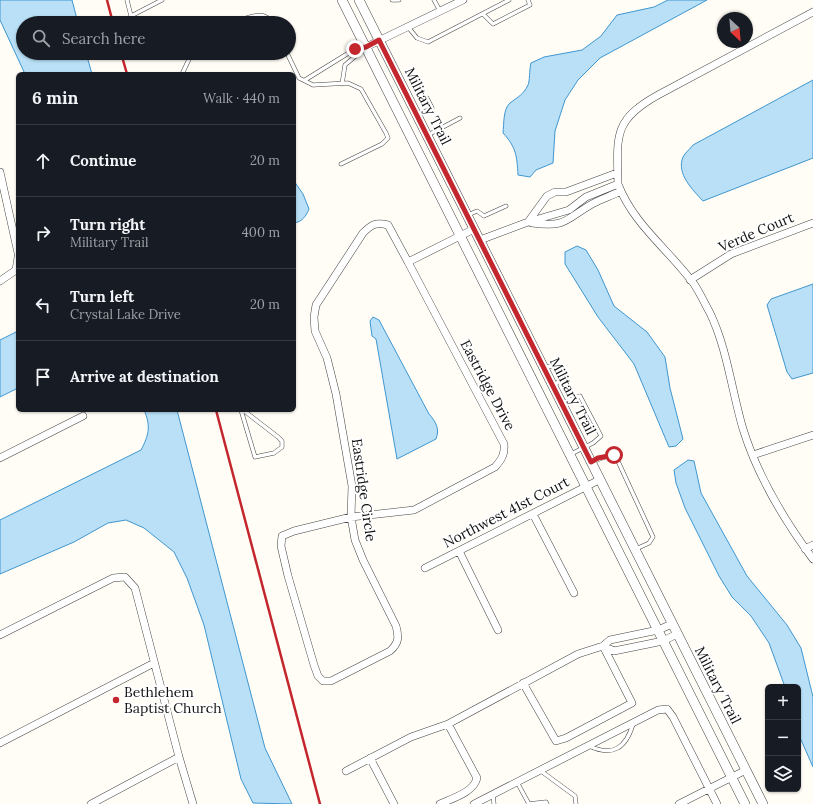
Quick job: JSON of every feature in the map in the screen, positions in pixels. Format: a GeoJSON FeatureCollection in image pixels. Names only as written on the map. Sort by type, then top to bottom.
{"type":"FeatureCollection","features":[{"type":"Feature","properties":{"kind":"street","name":"Military Trail"},"geometry":{"type":"LineString","coordinates":[[342,0],[745,804]]}},
{"type":"Feature","properties":{"kind":"street","name":"Military Trail"},"geometry":{"type":"LineString","coordinates":[[359,0],[763,804]]}},
{"type":"Feature","properties":{"kind":"street"},"geometry":{"type":"LineString","coordinates":[[366,47],[461,1]]}},
{"type":"Feature","properties":{"kind":"street"},"geometry":{"type":"LineString","coordinates":[[813,12],[641,105],[629,114],[621,127],[617,154],[617,173],[620,191],[650,235],[690,280],[711,315],[720,340],[744,431],[753,455],[770,491],[796,537],[813,559]]}},
{"type":"Feature","properties":{"kind":"street"},"geometry":{"type":"LineString","coordinates":[[528,222],[547,196],[555,192],[566,192],[617,173]]}},
{"type":"Feature","properties":{"kind":"street"},"geometry":{"type":"LineString","coordinates":[[0,174],[16,244]]}},
{"type":"Feature","properties":{"kind":"street"},"geometry":{"type":"LineString","coordinates":[[480,240],[528,222],[569,210],[586,197],[618,184]]}},
{"type":"Feature","properties":{"kind":"street"},"geometry":{"type":"LineString","coordinates":[[528,222],[555,225],[574,217],[592,204],[620,191]]}},
{"type":"Feature","properties":{"kind":"street","name":"Eastridge Circle"},"geometry":{"type":"LineString","coordinates":[[282,536],[281,546],[283,554],[318,676],[323,681],[331,681],[390,651],[396,645],[398,635],[396,626],[363,560],[355,540],[352,517],[352,486],[336,394],[327,358],[315,330],[315,311],[363,233],[371,225],[379,222],[388,225],[408,262]]}},
{"type":"Feature","properties":{"kind":"street","name":"Verde Court"},"geometry":{"type":"LineString","coordinates":[[690,280],[731,254],[813,223]]}},
{"type":"Feature","properties":{"kind":"street"},"geometry":{"type":"LineString","coordinates":[[408,262],[474,229]]}},
{"type":"Feature","properties":{"kind":"street","name":"Eastridge Drive"},"geometry":{"type":"LineString","coordinates":[[282,536],[294,531],[352,517],[414,510],[495,467],[501,460],[504,452],[504,444],[408,262]]}},
{"type":"Feature","properties":{"kind":"street"},"geometry":{"type":"LineString","coordinates":[[0,281],[16,270]]}},
{"type":"Feature","properties":{"kind":"street"},"geometry":{"type":"LineString","coordinates":[[0,458],[83,416]]}},
{"type":"Feature","properties":{"kind":"street"},"geometry":{"type":"LineString","coordinates":[[753,455],[813,435]]}},
{"type":"Feature","properties":{"kind":"street","name":"Northwest 41st Court"},"geometry":{"type":"LineString","coordinates":[[425,568],[599,480]]}},
{"type":"Feature","properties":{"kind":"street"},"geometry":{"type":"LineString","coordinates":[[533,514],[574,593]]}},
{"type":"Feature","properties":{"kind":"street"},"geometry":{"type":"LineString","coordinates":[[805,549],[813,545]]}},
{"type":"Feature","properties":{"kind":"street"},"geometry":{"type":"LineString","coordinates":[[459,551],[498,630]]}},
{"type":"Feature","properties":{"kind":"street"},"geometry":{"type":"LineString","coordinates":[[0,635],[113,578],[125,577],[135,588],[179,757],[194,804]]}},
{"type":"Feature","properties":{"kind":"street"},"geometry":{"type":"LineString","coordinates":[[346,771],[411,737],[448,724],[578,654],[603,646],[610,640],[658,630],[672,624]]}},
{"type":"Feature","properties":{"kind":"street"},"geometry":{"type":"LineString","coordinates":[[603,646],[614,651],[663,641],[677,634]]}},
{"type":"Feature","properties":{"kind":"street"},"geometry":{"type":"LineString","coordinates":[[523,683],[556,741],[566,738],[632,703],[603,646]]}},
{"type":"Feature","properties":{"kind":"street"},"geometry":{"type":"LineString","coordinates":[[0,744],[154,663]]}},
{"type":"Feature","properties":{"kind":"street"},"geometry":{"type":"LineString","coordinates":[[474,804],[658,710],[667,709],[673,717],[717,804]]}},
{"type":"Feature","properties":{"kind":"street"},"geometry":{"type":"LineString","coordinates":[[440,804],[471,788],[476,784],[477,778],[448,724]]}},
{"type":"Feature","properties":{"kind":"street"},"geometry":{"type":"LineString","coordinates":[[90,804],[179,757]]}},
{"type":"Feature","properties":{"kind":"street"},"geometry":{"type":"LineString","coordinates":[[370,758],[394,804]]}},
{"type":"Feature","properties":{"kind":"street"},"geometry":{"type":"LineString","coordinates":[[679,804],[746,770]]}},
{"type":"Feature","properties":{"kind":"lane"},"geometry":{"type":"LineString","coordinates":[[127,0],[131,16],[162,0]]}},
{"type":"Feature","properties":{"kind":"lane"},"geometry":{"type":"LineString","coordinates":[[392,0],[399,0]]}},
{"type":"Feature","properties":{"kind":"lane"},"geometry":{"type":"LineString","coordinates":[[434,0],[440,11]]}},
{"type":"Feature","properties":{"kind":"lane"},"geometry":{"type":"LineString","coordinates":[[408,27],[417,38],[428,42],[509,0]]}},
{"type":"Feature","properties":{"kind":"lane"},"geometry":{"type":"LineString","coordinates":[[483,14],[493,24],[530,4],[528,0]]}},
{"type":"Feature","properties":{"kind":"lane"},"geometry":{"type":"LineString","coordinates":[[252,16],[258,14],[265,16]]}},
{"type":"Feature","properties":{"kind":"lane"},"geometry":{"type":"LineString","coordinates":[[305,80],[355,49],[366,47]]}},
{"type":"Feature","properties":{"kind":"lane"},"geometry":{"type":"LineString","coordinates":[[342,84],[345,65],[366,47]]}},
{"type":"Feature","properties":{"kind":"lane"},"geometry":{"type":"LineString","coordinates":[[183,72],[189,60]]}},
{"type":"Feature","properties":{"kind":"lane"},"geometry":{"type":"LineString","coordinates":[[290,60],[299,78],[313,85],[348,83],[362,89],[386,133],[388,138],[382,144],[341,164]]}},
{"type":"Feature","properties":{"kind":"lane"},"geometry":{"type":"LineString","coordinates":[[417,115],[432,108],[427,98]]}},
{"type":"Feature","properties":{"kind":"lane"},"geometry":{"type":"LineString","coordinates":[[427,135],[460,118]]}},
{"type":"Feature","properties":{"kind":"lane"},"geometry":{"type":"LineString","coordinates":[[467,216],[477,211],[484,216],[506,206]]}},
{"type":"Feature","properties":{"kind":"lane"},"geometry":{"type":"LineString","coordinates":[[543,367],[556,366],[562,374],[559,381],[553,387]]}},
{"type":"Feature","properties":{"kind":"lane"},"geometry":{"type":"LineString","coordinates":[[561,403],[575,396],[580,396],[601,436],[583,448],[570,454]]}},
{"type":"Feature","properties":{"kind":"lane"},"geometry":{"type":"LineString","coordinates":[[243,412],[255,457],[274,453],[282,447],[282,441],[278,437],[245,412]]}},
{"type":"Feature","properties":{"kind":"lane"},"geometry":{"type":"LineString","coordinates":[[591,462],[610,455],[616,457],[653,537],[649,543],[635,550]]}},
{"type":"Feature","properties":{"kind":"lane"},"geometry":{"type":"LineString","coordinates":[[588,746],[602,752],[617,748],[628,739],[633,723]]}},
{"type":"Feature","properties":{"kind":"lane"},"geometry":{"type":"LineString","coordinates":[[540,770],[575,796],[576,804]]}},
{"type":"Feature","properties":{"kind":"lane"},"geometry":{"type":"LineString","coordinates":[[517,782],[528,804],[546,802],[547,804]]}},
{"type":"Feature","properties":{"kind":"lane"},"geometry":{"type":"LineString","coordinates":[[493,794],[494,804]]}},
{"type":"Feature","properties":{"kind":"water"},"geometry":{"type":"Polygon","coordinates":[[[0,0],[72,0],[76,16],[16,16],[16,55],[0,20],[0,0]]]}},
{"type":"Feature","properties":{"kind":"water"},"geometry":{"type":"Polygon","coordinates":[[[668,0],[707,0],[600,58],[578,80],[565,100],[555,131],[553,163],[536,170],[530,177],[518,175],[515,152],[511,143],[503,133],[504,117],[506,109],[510,103],[522,93],[528,85],[531,63],[544,57],[582,50],[601,36],[617,15],[654,7],[668,0]]]}},
{"type":"Feature","properties":{"kind":"water"},"geometry":{"type":"Polygon","coordinates":[[[19,60],[88,60],[91,72],[24,72],[19,60]]]}},
{"type":"Feature","properties":{"kind":"water"},"geometry":{"type":"Polygon","coordinates":[[[813,80],[813,158],[703,201],[687,181],[682,170],[681,163],[683,157],[693,145],[813,80]]]}},
{"type":"Feature","properties":{"kind":"water"},"geometry":{"type":"Polygon","coordinates":[[[296,184],[303,194],[309,209],[307,214],[296,222],[296,184]]]}},
{"type":"Feature","properties":{"kind":"water"},"geometry":{"type":"Polygon","coordinates":[[[577,246],[586,250],[598,270],[614,306],[647,332],[665,357],[670,388],[683,439],[676,446],[669,447],[634,364],[598,317],[565,264],[565,252],[577,246]]]}},
{"type":"Feature","properties":{"kind":"water"},"geometry":{"type":"Polygon","coordinates":[[[813,284],[813,373],[792,379],[787,372],[767,305],[771,299],[813,284]]]}},
{"type":"Feature","properties":{"kind":"water"},"geometry":{"type":"Polygon","coordinates":[[[373,317],[379,320],[435,423],[438,432],[436,439],[397,459],[376,339],[372,336],[370,321],[373,317]]]}},
{"type":"Feature","properties":{"kind":"water"},"geometry":{"type":"Polygon","coordinates":[[[16,332],[16,389],[0,397],[0,340],[16,332]]]}},
{"type":"Feature","properties":{"kind":"water"},"geometry":{"type":"Polygon","coordinates":[[[145,412],[178,412],[265,748],[292,804],[253,803],[241,779],[204,625],[187,578],[174,552],[144,528],[126,520],[108,523],[74,542],[0,574],[0,520],[141,450],[146,440],[148,430],[148,421],[145,412]]]}},
{"type":"Feature","properties":{"kind":"water"},"geometry":{"type":"Polygon","coordinates":[[[688,460],[694,461],[701,493],[747,576],[787,625],[801,648],[813,697],[813,767],[801,740],[801,684],[784,684],[769,643],[751,616],[732,597],[719,576],[685,508],[676,483],[674,470],[688,460]]]}},
{"type":"Feature","properties":{"kind":"railway"},"geometry":{"type":"LineString","coordinates":[[107,0],[111,16]]}},
{"type":"Feature","properties":{"kind":"railway"},"geometry":{"type":"LineString","coordinates":[[123,60],[126,72]]}},
{"type":"Feature","properties":{"kind":"railway"},"geometry":{"type":"LineString","coordinates":[[217,412],[320,804]]}},
{"type":"Feature","properties":{"kind":"place","name":"Bethlehem Baptist Church"},"geometry":{"type":"Point","coordinates":[116,700]}},
{"type":"Feature","properties":{"kind":"route"},"geometry":{"type":"LineString","coordinates":[[355,49],[366,47],[379,40],[591,462],[598,458],[614,455]]}}]}
